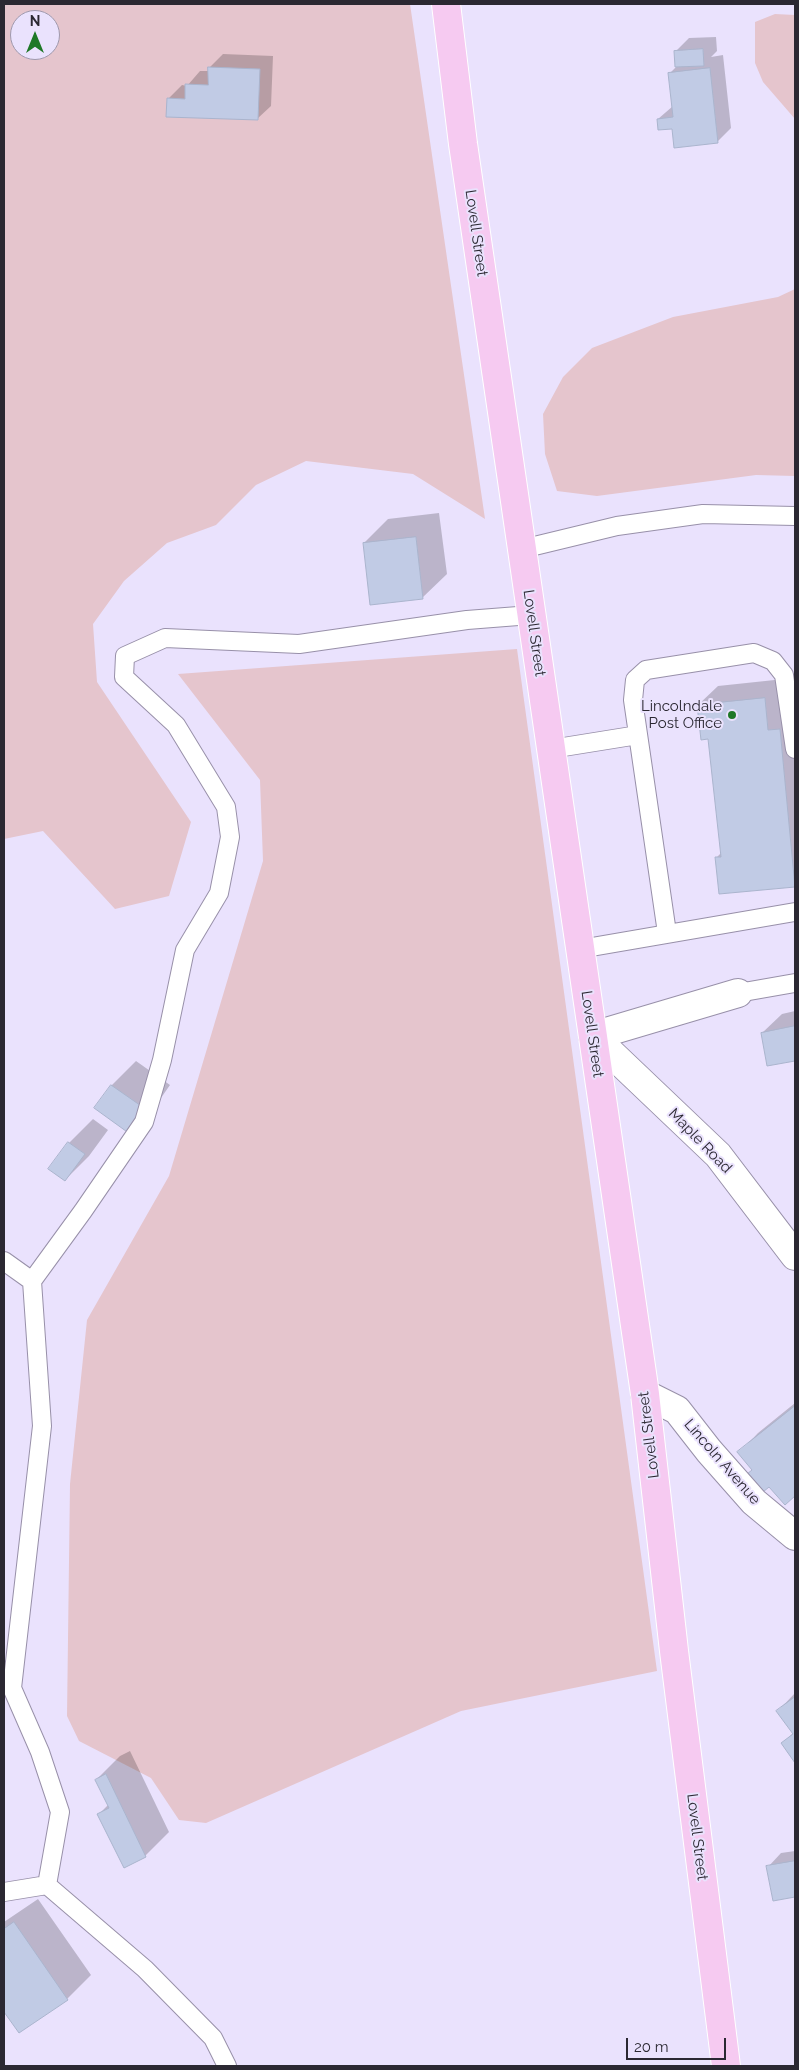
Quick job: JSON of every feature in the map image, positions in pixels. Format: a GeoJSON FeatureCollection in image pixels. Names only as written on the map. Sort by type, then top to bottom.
{"type":"FeatureCollection","features":[{"type":"Feature","properties":{"kind":"main road","name":"Lovell Street"},"geometry":{"type":"LineString","coordinates":[[446,4],[464,154],[645,1394],[675,1661],[726,2066]]}},
{"type":"Feature","properties":{"kind":"street"},"geometry":{"type":"LineString","coordinates":[[593,1036],[738,993]]}},
{"type":"Feature","properties":{"kind":"street","name":"Maple Road"},"geometry":{"type":"LineString","coordinates":[[593,1036],[718,1156],[795,1256]]}},
{"type":"Feature","properties":{"kind":"street","name":"Lincoln Avenue"},"geometry":{"type":"LineString","coordinates":[[645,1394],[677,1410],[709,1451],[754,1502],[795,1536]]}},
{"type":"Feature","properties":{"kind":"lane"},"geometry":{"type":"LineString","coordinates":[[522,549],[617,526],[703,514],[795,516]]}},
{"type":"Feature","properties":{"kind":"lane"},"geometry":{"type":"LineString","coordinates":[[47,1885],[60,1812],[40,1752],[12,1688],[42,1426],[32,1281],[144,1122],[162,1060],[185,950],[219,893],[230,837],[226,808],[176,726],[124,677],[125,656],[165,638],[299,644],[467,620],[531,615]]}},
{"type":"Feature","properties":{"kind":"lane"},"geometry":{"type":"LineString","coordinates":[[666,933],[633,700],[635,680],[646,670],[754,654],[773,661],[784,674],[795,749]]}},
{"type":"Feature","properties":{"kind":"lane"},"geometry":{"type":"LineString","coordinates":[[551,749],[638,736]]}},
{"type":"Feature","properties":{"kind":"lane"},"geometry":{"type":"LineString","coordinates":[[580,949],[795,912]]}},
{"type":"Feature","properties":{"kind":"lane"},"geometry":{"type":"LineString","coordinates":[[738,993],[795,983]]}},
{"type":"Feature","properties":{"kind":"lane"},"geometry":{"type":"LineString","coordinates":[[4,1261],[32,1281]]}},
{"type":"Feature","properties":{"kind":"lane"},"geometry":{"type":"LineString","coordinates":[[4,1892],[47,1885],[145,1969],[213,2038],[227,2066]]}},
{"type":"Feature","properties":{"kind":"shaded area"},"geometry":{"type":"Polygon","coordinates":[[[4,4],[410,4],[485,519],[413,474],[306,461],[256,485],[216,525],[167,543],[124,581],[93,624],[97,682],[191,822],[169,896],[115,909],[43,831],[4,839],[4,4]]]}},
{"type":"Feature","properties":{"kind":"shaded area"},"geometry":{"type":"Polygon","coordinates":[[[775,14],[795,15],[795,119],[763,82],[755,63],[755,22],[775,14]]]}},
{"type":"Feature","properties":{"kind":"shaded area"},"geometry":{"type":"Polygon","coordinates":[[[795,289],[795,476],[756,475],[597,496],[557,491],[545,454],[543,414],[563,377],[592,348],[673,317],[778,297],[795,289]]]}},
{"type":"Feature","properties":{"kind":"shaded area"},"geometry":{"type":"Polygon","coordinates":[[[517,649],[657,1671],[461,1711],[206,1823],[179,1820],[151,1778],[79,1741],[67,1716],[70,1484],[87,1320],[169,1176],[263,861],[260,780],[178,674],[517,649]]]}},
{"type":"Feature","properties":{"kind":"building"},"geometry":{"type":"Polygon","coordinates":[[[703,49],[704,66],[675,67],[674,51],[703,49]]]}},
{"type":"Feature","properties":{"kind":"building"},"geometry":{"type":"Polygon","coordinates":[[[208,67],[260,69],[258,120],[166,117],[167,98],[185,99],[185,84],[208,85],[208,67]]]}},
{"type":"Feature","properties":{"kind":"building"},"geometry":{"type":"Polygon","coordinates":[[[710,68],[718,143],[674,148],[672,129],[658,130],[657,119],[673,117],[668,73],[710,68]]]}},
{"type":"Feature","properties":{"kind":"building"},"geometry":{"type":"Polygon","coordinates":[[[416,537],[423,599],[370,605],[363,543],[416,537]]]}},
{"type":"Feature","properties":{"kind":"building"},"geometry":{"type":"Polygon","coordinates":[[[765,698],[768,730],[780,729],[795,887],[719,894],[715,857],[721,857],[708,739],[701,740],[697,705],[765,698]]]}},
{"type":"Feature","properties":{"kind":"building"},"geometry":{"type":"Polygon","coordinates":[[[795,1026],[795,1061],[767,1066],[761,1033],[795,1026]]]}},
{"type":"Feature","properties":{"kind":"building"},"geometry":{"type":"Polygon","coordinates":[[[111,1085],[147,1110],[130,1134],[94,1108],[111,1085]]]}},
{"type":"Feature","properties":{"kind":"building"},"geometry":{"type":"Polygon","coordinates":[[[68,1142],[85,1154],[65,1181],[48,1169],[68,1142]]]}},
{"type":"Feature","properties":{"kind":"building"},"geometry":{"type":"Polygon","coordinates":[[[795,1406],[795,1496],[785,1505],[769,1487],[763,1492],[747,1474],[752,1470],[737,1452],[795,1406]]]}},
{"type":"Feature","properties":{"kind":"building"},"geometry":{"type":"Polygon","coordinates":[[[795,1697],[795,1763],[781,1743],[793,1734],[776,1711],[795,1697]]]}},
{"type":"Feature","properties":{"kind":"building"},"geometry":{"type":"Polygon","coordinates":[[[106,1774],[146,1857],[124,1868],[97,1814],[109,1808],[95,1780],[106,1774]]]}},
{"type":"Feature","properties":{"kind":"building"},"geometry":{"type":"Polygon","coordinates":[[[795,1861],[795,1897],[773,1901],[766,1866],[795,1861]]]}},
{"type":"Feature","properties":{"kind":"building"},"geometry":{"type":"Polygon","coordinates":[[[14,1922],[68,2000],[19,2033],[4,2012],[4,1929],[14,1922]]]}},
{"type":"Feature","properties":{"kind":"place","name":"Lincolndale Post Office"},"geometry":{"type":"Point","coordinates":[732,715]}}]}
